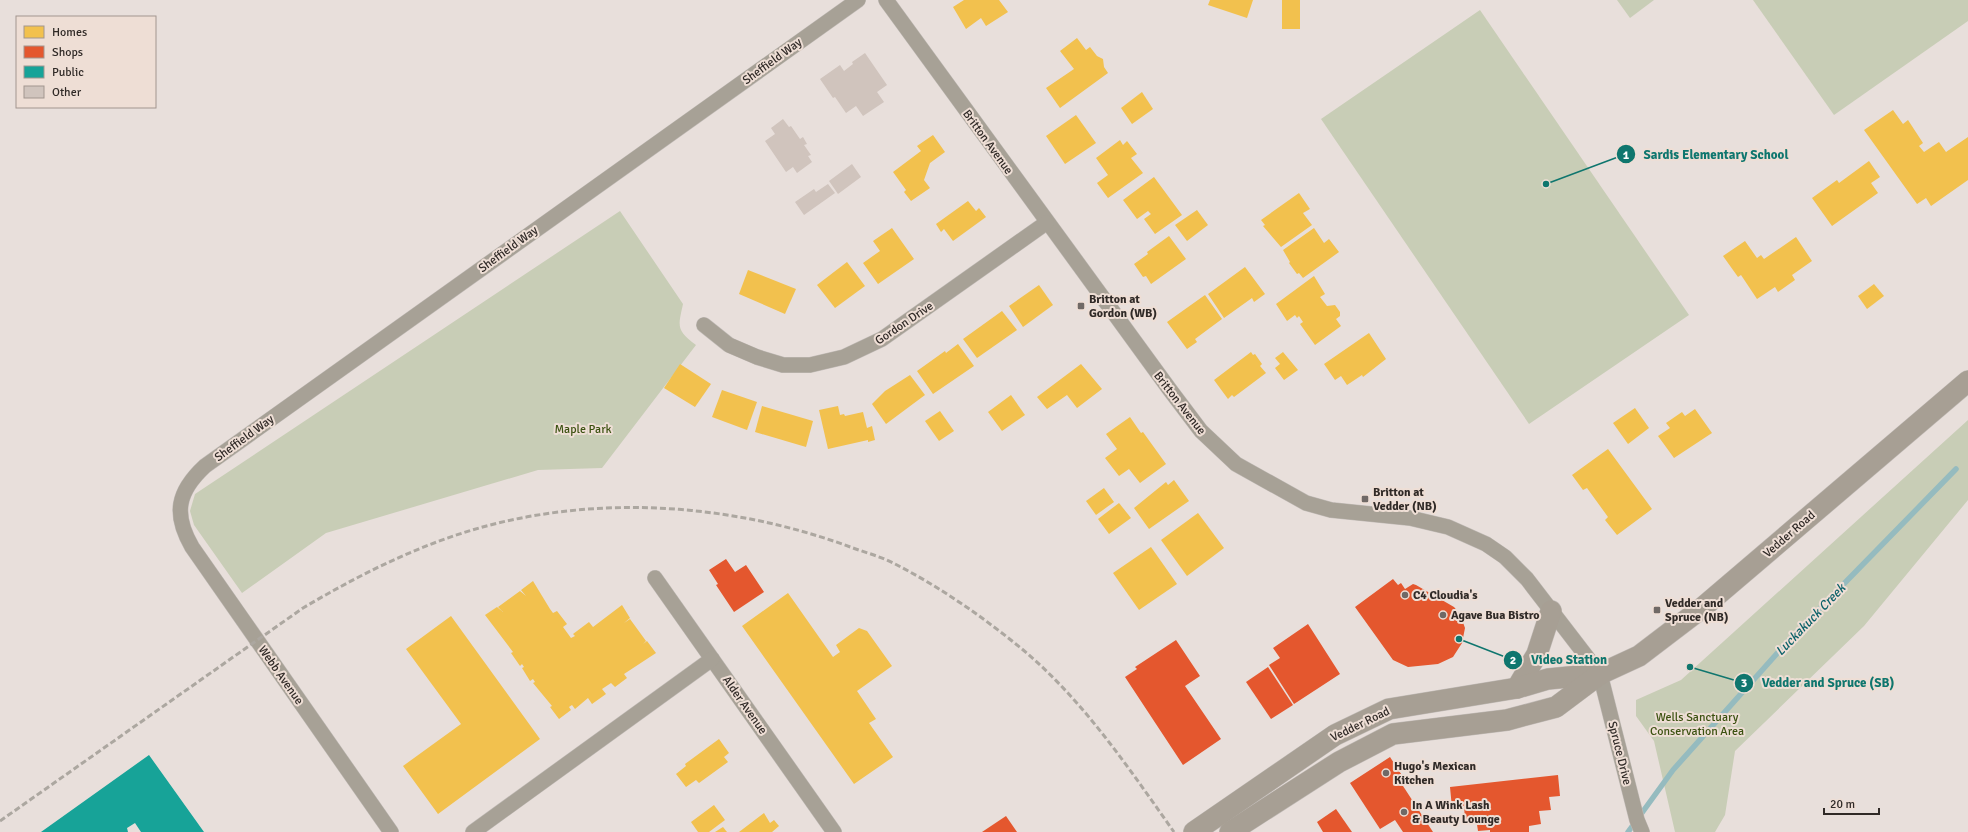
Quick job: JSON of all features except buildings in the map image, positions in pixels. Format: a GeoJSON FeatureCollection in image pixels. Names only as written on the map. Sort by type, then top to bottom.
{"type":"FeatureCollection","features":[{"type":"Feature","properties":{"kind":"main road","name":"Vedder Road"},"geometry":{"type":"LineString","coordinates":[[1230,832],[1339,762],[1393,734],[1507,720],[1556,707],[1600,674],[1639,656],[1702,608],[1968,381]]}},
{"type":"Feature","properties":{"kind":"main road"},"geometry":{"type":"LineString","coordinates":[[1517,688],[1537,654],[1551,611]]}},
{"type":"Feature","properties":{"kind":"main road","name":"Vedder Road"},"geometry":{"type":"LineString","coordinates":[[1194,832],[1335,735],[1389,709],[1517,688],[1548,679],[1600,674]]}},
{"type":"Feature","properties":{"kind":"street","name":"Sheffield Way"},"geometry":{"type":"LineString","coordinates":[[179,515],[185,489],[193,477],[205,466],[858,0]]}},
{"type":"Feature","properties":{"kind":"street","name":"Britton Avenue"},"geometry":{"type":"LineString","coordinates":[[886,0],[1046,223],[1201,431],[1236,464],[1306,503],[1331,510],[1410,518],[1448,527],[1486,544],[1505,557],[1527,579],[1600,674]]}},
{"type":"Feature","properties":{"kind":"street","name":"Gordon Drive"},"geometry":{"type":"LineString","coordinates":[[704,325],[729,345],[757,357],[783,365],[810,365],[844,357],[882,339],[1046,223]]}},
{"type":"Feature","properties":{"kind":"street","name":"Webb Avenue"},"geometry":{"type":"LineString","coordinates":[[179,515],[182,531],[192,547],[392,832]]}},
{"type":"Feature","properties":{"kind":"street","name":"Alder Avenue"},"geometry":{"type":"LineString","coordinates":[[655,578],[834,832]]}},
{"type":"Feature","properties":{"kind":"street"},"geometry":{"type":"LineString","coordinates":[[473,832],[712,658]]}},
{"type":"Feature","properties":{"kind":"street","name":"Spruce Drive"},"geometry":{"type":"LineString","coordinates":[[1600,674],[1637,820],[1642,832]]}},
{"type":"Feature","properties":{"kind":"green space"},"geometry":{"type":"Polygon","coordinates":[[[1617,0],[1654,0],[1630,18],[1617,0]]]}},
{"type":"Feature","properties":{"kind":"green space"},"geometry":{"type":"Polygon","coordinates":[[[1753,0],[1968,0],[1968,21],[1834,115],[1753,0]]]}},
{"type":"Feature","properties":{"kind":"green space"},"geometry":{"type":"Polygon","coordinates":[[[1480,10],[1689,315],[1529,424],[1321,119],[1480,10]]]}},
{"type":"Feature","properties":{"kind":"green space","name":"Maple Park"},"geometry":{"type":"Polygon","coordinates":[[[620,211],[683,304],[680,318],[680,328],[685,336],[696,345],[602,468],[538,470],[326,533],[242,593],[194,525],[190,511],[195,494],[620,211]]]}},
{"type":"Feature","properties":{"kind":"green space","name":"Wells Sanctuary Conservation Area"},"geometry":{"type":"Polygon","coordinates":[[[1968,420],[1968,500],[1864,626],[1735,751],[1725,815],[1715,832],[1675,832],[1654,741],[1636,716],[1636,700],[1681,680],[1968,420]]]}},
{"type":"Feature","properties":{"kind":"waterway","name":"Luckakuck Creek"},"geometry":{"type":"LineString","coordinates":[[1628,832],[1673,770],[1790,639],[1956,469]]}},
{"type":"Feature","properties":{"kind":"railway"},"geometry":{"type":"LineString","coordinates":[[0,821],[303,608],[349,582],[397,558],[447,538],[498,523],[542,514],[587,509],[632,508],[677,509],[722,514],[767,522],[810,534],[880,557],[928,582],[977,614],[1007,637],[1044,669],[1065,690],[1104,735],[1174,832]]}},
{"type":"Feature","properties":{"kind":"place","name":"Sardis Elementary School"},"geometry":{"type":"Point","coordinates":[1546,184]}},
{"type":"Feature","properties":{"kind":"place","name":"Britton at Gordon (WB)"},"geometry":{"type":"Point","coordinates":[1081,306]}},
{"type":"Feature","properties":{"kind":"place","name":"Britton at Vedder (NB)"},"geometry":{"type":"Point","coordinates":[1365,499]}},
{"type":"Feature","properties":{"kind":"place","name":"C4 Cloudia's"},"geometry":{"type":"Point","coordinates":[1405,595]}},
{"type":"Feature","properties":{"kind":"place","name":"Vedder and Spruce (NB)"},"geometry":{"type":"Point","coordinates":[1657,610]}},
{"type":"Feature","properties":{"kind":"place","name":"Agave Bua Bistro"},"geometry":{"type":"Point","coordinates":[1443,615]}},
{"type":"Feature","properties":{"kind":"place","name":"Video Station"},"geometry":{"type":"Point","coordinates":[1459,639]}},
{"type":"Feature","properties":{"kind":"place","name":"Vedder and Spruce (SB)"},"geometry":{"type":"Point","coordinates":[1690,667]}},
{"type":"Feature","properties":{"kind":"place","name":"Hugo's Mexican Kitchen"},"geometry":{"type":"Point","coordinates":[1386,773]}},
{"type":"Feature","properties":{"kind":"place","name":"In A Wink Lash & Beauty Lounge"},"geometry":{"type":"Point","coordinates":[1404,812]}}]}
